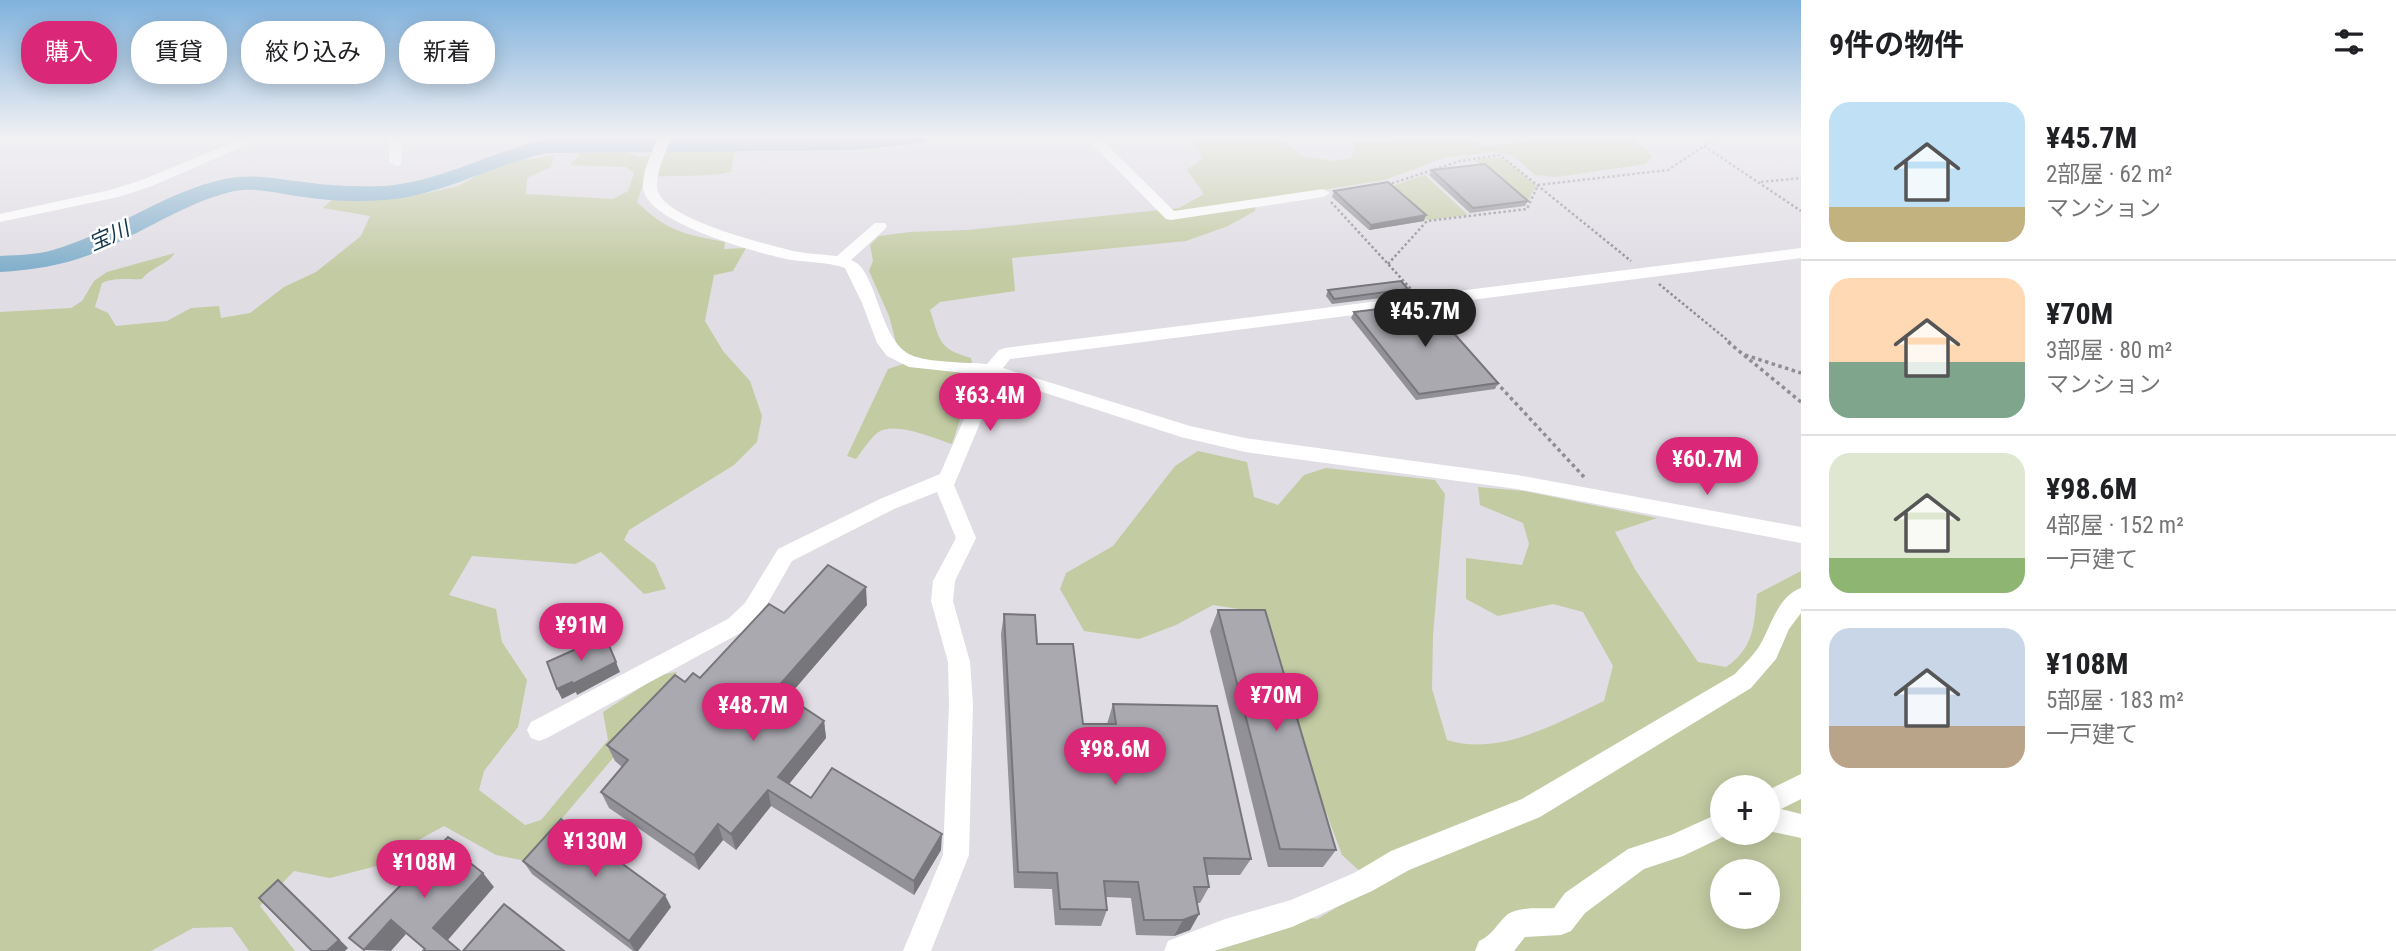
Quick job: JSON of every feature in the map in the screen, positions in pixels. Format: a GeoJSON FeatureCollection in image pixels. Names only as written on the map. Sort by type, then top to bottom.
{"type":"FeatureCollection","features":[{"type":"Feature","properties":{"kind":"street"},"geometry":{"type":"LineString","coordinates":[[0,218],[113,194],[153,180]]}},
{"type":"Feature","properties":{"kind":"street"},"geometry":{"type":"LineString","coordinates":[[651,180],[650,190],[655,200],[673,215],[692,225],[789,255],[840,261],[851,265],[886,343],[893,352],[909,361],[995,371],[1188,432],[1245,445],[1517,482],[1801,535]]}},
{"type":"Feature","properties":{"kind":"street"},"geometry":{"type":"LineString","coordinates":[[1135,180],[1171,216],[1322,192]]}},
{"type":"Feature","properties":{"kind":"street"},"geometry":{"type":"LineString","coordinates":[[840,261],[880,226]]}},
{"type":"Feature","properties":{"kind":"street"},"geometry":{"type":"LineString","coordinates":[[539,730],[736,625],[753,609],[785,555],[887,504],[948,479],[997,362],[1005,354],[1801,253]]}},
{"type":"Feature","properties":{"kind":"street"},"geometry":{"type":"LineString","coordinates":[[917,951],[956,855],[960,799],[959,662],[942,601],[944,581],[967,538],[956,519],[943,482]]}},
{"type":"Feature","properties":{"kind":"street"},"geometry":{"type":"LineString","coordinates":[[1178,951],[1225,933],[1292,914],[1363,882],[1400,860],[1531,808],[1742,681],[1768,652],[1780,624],[1801,597]]}},
{"type":"Feature","properties":{"kind":"street"},"geometry":{"type":"LineString","coordinates":[[1780,797],[1801,786]]}},
{"type":"Feature","properties":{"kind":"street"},"geometry":{"type":"LineString","coordinates":[[1780,821],[1801,826]]}},
{"type":"Feature","properties":{"kind":"street"},"geometry":{"type":"LineString","coordinates":[[1489,951],[1500,946],[1518,924],[1560,921],[1575,903],[1637,858],[1674,847],[1710,830]]}},
{"type":"Feature","properties":{"kind":"path"},"geometry":{"type":"LineString","coordinates":[[1378,186],[1403,180]]}},
{"type":"Feature","properties":{"kind":"path"},"geometry":{"type":"LineString","coordinates":[[1533,180],[1801,402]]}},
{"type":"Feature","properties":{"kind":"path"},"geometry":{"type":"LineString","coordinates":[[1538,185],[1578,180]]}},
{"type":"Feature","properties":{"kind":"path"},"geometry":{"type":"LineString","coordinates":[[1755,180],[1801,211]]}},
{"type":"Feature","properties":{"kind":"path"},"geometry":{"type":"LineString","coordinates":[[1759,183],[1781,180]]}},
{"type":"Feature","properties":{"kind":"path"},"geometry":{"type":"LineString","coordinates":[[1388,264],[1427,220],[1527,209],[1538,185]]}},
{"type":"Feature","properties":{"kind":"path"},"geometry":{"type":"LineString","coordinates":[[1322,192],[1422,302]]}},
{"type":"Feature","properties":{"kind":"path"},"geometry":{"type":"LineString","coordinates":[[1743,354],[1801,373]]}},
{"type":"Feature","properties":{"kind":"path"},"geometry":{"type":"LineString","coordinates":[[1495,381],[1605,500]]}},
{"type":"Feature","properties":{"kind":"green space"},"geometry":{"type":"Polygon","coordinates":[[[468,180],[527,180],[526,194],[613,199],[628,191],[632,180],[644,180],[637,202],[658,220],[698,237],[725,242],[724,249],[746,248],[733,271],[714,275],[705,321],[723,351],[750,381],[762,416],[757,442],[734,465],[629,530],[624,540],[655,564],[666,589],[644,594],[601,552],[575,564],[472,556],[449,595],[496,609],[502,642],[527,680],[518,727],[484,771],[479,790],[525,825],[541,820],[608,740],[603,712],[660,675],[677,672],[662,700],[526,861],[496,855],[444,826],[413,843],[388,863],[330,878],[294,871],[260,906],[295,951],[249,951],[232,927],[193,928],[151,951],[0,951],[0,312],[71,308],[82,301],[94,281],[107,272],[175,253],[142,279],[117,279],[102,283],[95,307],[108,313],[116,326],[167,321],[191,308],[219,306],[221,318],[250,313],[284,287],[316,272],[361,236],[370,216],[323,208],[334,198],[380,199],[423,194],[458,186],[468,180]]]}},
{"type":"Feature","properties":{"kind":"green space"},"geometry":{"type":"Polygon","coordinates":[[[1194,180],[1383,180],[1257,200],[1255,211],[1228,226],[1186,241],[1012,258],[1015,291],[940,302],[930,310],[942,342],[952,351],[971,358],[972,363],[964,365],[959,375],[969,392],[952,444],[914,431],[884,429],[868,442],[856,459],[847,456],[888,369],[903,364],[906,352],[897,346],[889,316],[869,271],[873,261],[870,245],[879,236],[967,230],[1179,208],[1204,194],[1194,180]]]}},
{"type":"Feature","properties":{"kind":"green space"},"geometry":{"type":"Polygon","coordinates":[[[1409,180],[1431,180],[1468,215],[1427,220],[1392,186],[1409,180]]]}},
{"type":"Feature","properties":{"kind":"green space"},"geometry":{"type":"Polygon","coordinates":[[[1498,180],[1530,180],[1536,185],[1526,205],[1498,180]]]}},
{"type":"Feature","properties":{"kind":"green space"},"geometry":{"type":"Polygon","coordinates":[[[1198,451],[1247,462],[1254,497],[1278,505],[1304,475],[1326,468],[1435,480],[1445,494],[1433,635],[1432,689],[1447,740],[1467,744],[1507,741],[1527,735],[1604,701],[1613,666],[1583,612],[1553,604],[1498,616],[1466,599],[1466,558],[1522,565],[1529,544],[1523,523],[1480,505],[1478,487],[1524,491],[1657,518],[1615,532],[1636,571],[1698,662],[1726,667],[1735,660],[1751,635],[1757,594],[1801,571],[1801,951],[1213,951],[1304,917],[1317,919],[1375,885],[1342,855],[1251,611],[1213,605],[1176,625],[1139,639],[1084,631],[1060,589],[1066,573],[1113,546],[1175,466],[1198,451]]]}},
{"type":"Feature","properties":{"kind":"building"},"geometry":{"type":"Polygon","coordinates":[[[1443,180],[1504,180],[1528,201],[1473,208],[1443,180]]]}},
{"type":"Feature","properties":{"kind":"building"},"geometry":{"type":"Polygon","coordinates":[[[1388,182],[1426,215],[1371,225],[1334,191],[1388,182]]]}},
{"type":"Feature","properties":{"kind":"building"},"geometry":{"type":"Polygon","coordinates":[[[1401,281],[1408,289],[1334,299],[1328,290],[1401,281]]]}},
{"type":"Feature","properties":{"kind":"building"},"geometry":{"type":"Polygon","coordinates":[[[1427,303],[1498,383],[1419,394],[1354,312],[1427,303]]]}},
{"type":"Feature","properties":{"kind":"building"},"geometry":{"type":"Polygon","coordinates":[[[828,565],[866,587],[776,689],[824,721],[778,777],[811,798],[832,768],[942,834],[914,881],[768,790],[731,834],[718,824],[694,855],[601,792],[628,760],[607,745],[675,675],[685,682],[693,673],[700,678],[769,604],[784,613],[828,565]]]}},
{"type":"Feature","properties":{"kind":"building"},"geometry":{"type":"Polygon","coordinates":[[[1218,610],[1265,610],[1336,850],[1280,849],[1218,610]]]}},
{"type":"Feature","properties":{"kind":"building"},"geometry":{"type":"Polygon","coordinates":[[[1004,614],[1035,615],[1037,644],[1073,644],[1083,724],[1116,724],[1113,704],[1217,706],[1251,859],[1204,858],[1209,887],[1194,887],[1199,914],[1183,920],[1144,920],[1138,882],[1104,881],[1107,910],[1060,909],[1057,873],[1018,872],[1004,614]]]}},
{"type":"Feature","properties":{"kind":"building"},"geometry":{"type":"Polygon","coordinates":[[[605,636],[616,662],[573,684],[572,682],[557,689],[547,662],[605,636]]]}},
{"type":"Feature","properties":{"kind":"building"},"geometry":{"type":"Polygon","coordinates":[[[561,819],[665,895],[629,941],[523,861],[561,819]]]}},
{"type":"Feature","properties":{"kind":"building"},"geometry":{"type":"Polygon","coordinates":[[[448,837],[460,845],[455,851],[483,873],[433,928],[460,951],[423,951],[425,949],[391,920],[364,950],[349,938],[448,837]]]}},
{"type":"Feature","properties":{"kind":"building"},"geometry":{"type":"Polygon","coordinates":[[[278,880],[339,940],[327,951],[312,951],[259,898],[278,880]]]}},
{"type":"Feature","properties":{"kind":"building"},"geometry":{"type":"Polygon","coordinates":[[[504,904],[564,951],[463,951],[504,904]]]}},
{"type":"Feature","properties":{"kind":"waterway","name":"宝川"},"geometry":{"type":"LineString","coordinates":[[0,264],[31,263],[88,247],[168,208],[224,186],[258,183],[314,191],[365,194],[414,189],[445,180]]}}]}
